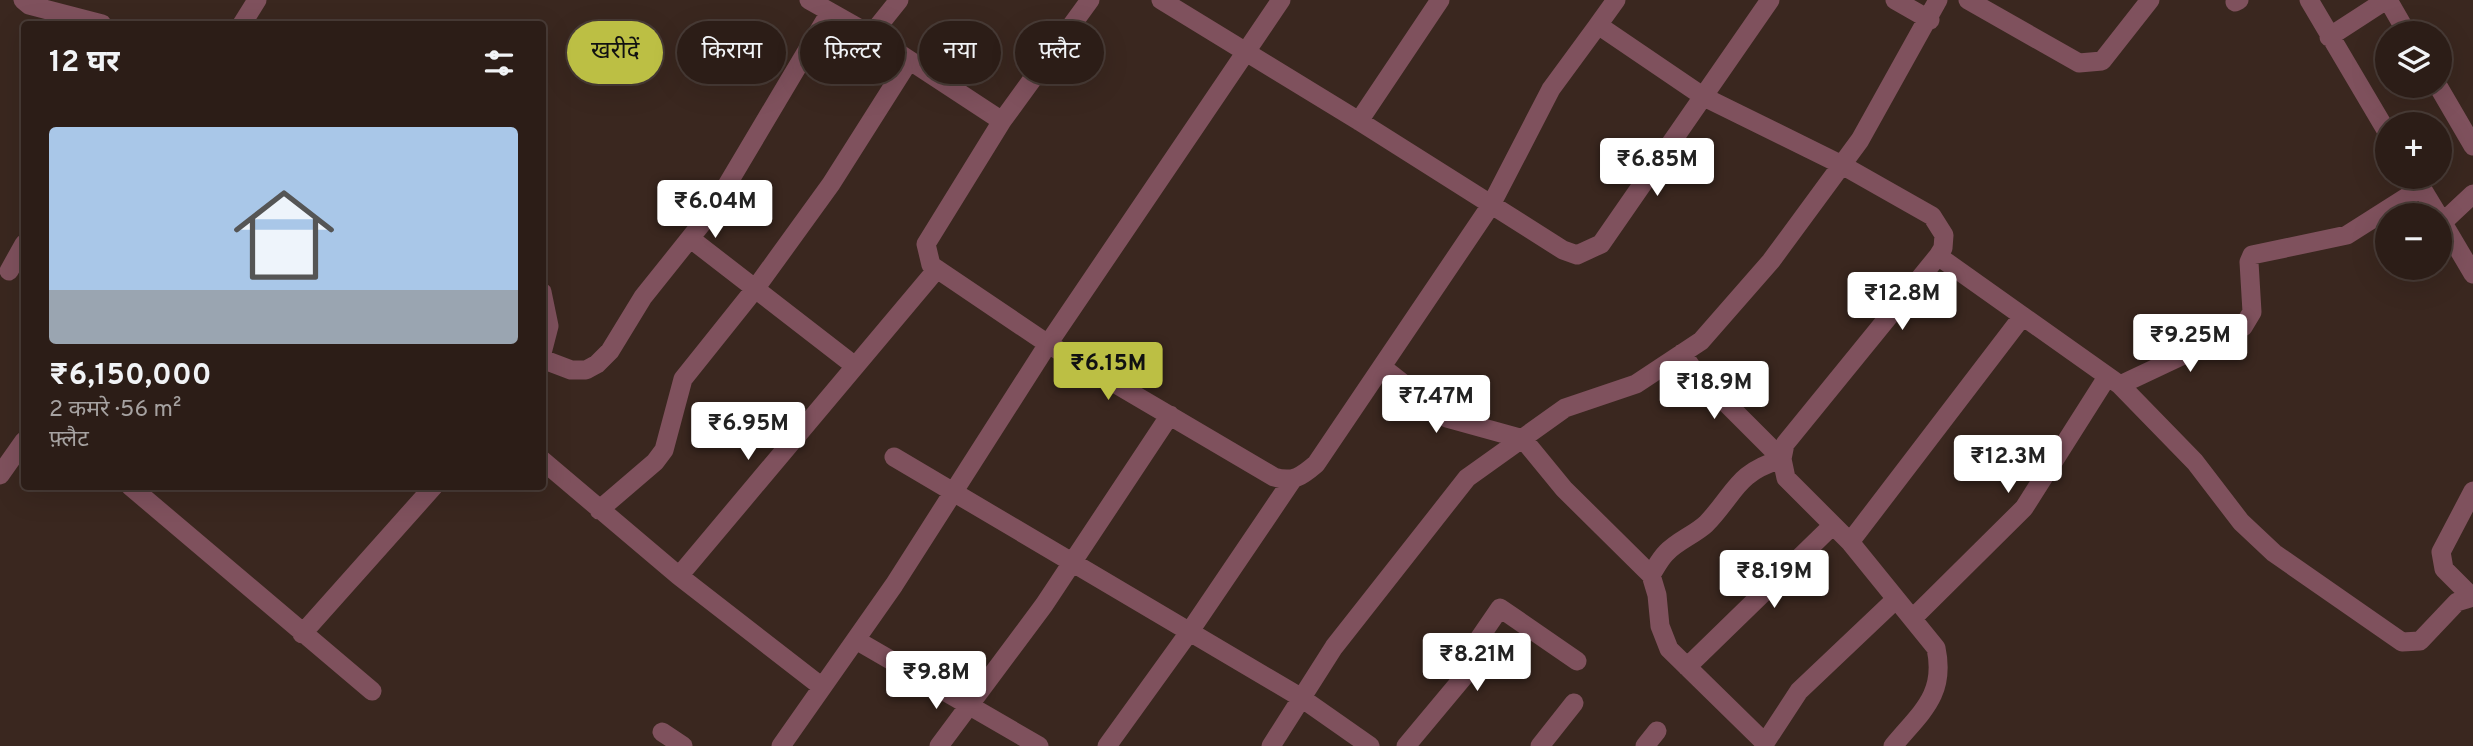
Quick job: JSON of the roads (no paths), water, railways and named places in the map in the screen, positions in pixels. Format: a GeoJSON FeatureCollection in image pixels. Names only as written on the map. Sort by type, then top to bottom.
{"type":"FeatureCollection","features":[{"type":"Feature","properties":{"kind":"street"},"geometry":{"type":"LineString","coordinates":[[23,0],[29,5],[90,21]]}},
{"type":"Feature","properties":{"kind":"street"},"geometry":{"type":"LineString","coordinates":[[244,21],[257,0]]}},
{"type":"Feature","properties":{"kind":"street"},"geometry":{"type":"LineString","coordinates":[[809,0],[846,21]]}},
{"type":"Feature","properties":{"kind":"street"},"geometry":{"type":"LineString","coordinates":[[882,21],[899,0]]}},
{"type":"Feature","properties":{"kind":"street"},"geometry":{"type":"LineString","coordinates":[[1090,0],[1002,121],[926,244],[926,254],[931,265],[1048,344],[1274,477],[1293,479],[1300,478],[1316,464],[1382,367],[1491,205],[1551,89],[1616,0]]}},
{"type":"Feature","properties":{"kind":"street"},"geometry":{"type":"LineString","coordinates":[[1161,0],[1563,250],[1577,255],[1589,252],[1601,244],[1770,0]]}},
{"type":"Feature","properties":{"kind":"street"},"geometry":{"type":"LineString","coordinates":[[782,746],[955,493],[1048,344],[1281,0]]}},
{"type":"Feature","properties":{"kind":"street"},"geometry":{"type":"LineString","coordinates":[[1359,121],[1440,0]]}},
{"type":"Feature","properties":{"kind":"street"},"geometry":{"type":"LineString","coordinates":[[1895,0],[1930,20]]}},
{"type":"Feature","properties":{"kind":"street"},"geometry":{"type":"LineString","coordinates":[[1271,746],[1334,647],[1467,478],[1565,408],[1636,384],[1701,341],[1771,261],[1860,140],[1930,20],[1938,0]]}},
{"type":"Feature","properties":{"kind":"street"},"geometry":{"type":"LineString","coordinates":[[1968,0],[2079,63],[2093,64],[2110,54],[2150,0]]}},
{"type":"Feature","properties":{"kind":"street"},"geometry":{"type":"LineString","coordinates":[[2309,0],[2375,112]]}},
{"type":"Feature","properties":{"kind":"street"},"geometry":{"type":"LineString","coordinates":[[2329,37],[2387,0],[2400,21]]}},
{"type":"Feature","properties":{"kind":"street"},"geometry":{"type":"LineString","coordinates":[[546,361],[571,370],[586,370],[597,365],[610,351],[643,297],[691,239],[741,165],[830,12]]}},
{"type":"Feature","properties":{"kind":"street"},"geometry":{"type":"LineString","coordinates":[[1598,25],[1704,97],[1842,165],[1932,216],[1944,235],[1943,248],[1938,256],[1785,444],[1782,459],[1786,478],[1850,542],[1895,600],[1914,617],[1936,648],[1940,668],[1936,694],[1893,746]]}},
{"type":"Feature","properties":{"kind":"street"},"geometry":{"type":"LineString","coordinates":[[905,58],[1002,121]]}},
{"type":"Feature","properties":{"kind":"street"},"geometry":{"type":"LineString","coordinates":[[599,510],[655,462],[664,450],[683,379],[755,289],[831,184],[909,61]]}},
{"type":"Feature","properties":{"kind":"street"},"geometry":{"type":"LineString","coordinates":[[2445,98],[2473,146]]}},
{"type":"Feature","properties":{"kind":"street"},"geometry":{"type":"LineString","coordinates":[[1914,617],[2024,508],[2114,381],[2243,327],[2252,312],[2249,262],[2252,255],[2347,235],[2409,189]]}},
{"type":"Feature","properties":{"kind":"street"},"geometry":{"type":"LineString","coordinates":[[2452,210],[2473,194]]}},
{"type":"Feature","properties":{"kind":"street"},"geometry":{"type":"LineString","coordinates":[[691,239],[855,366]]}},
{"type":"Feature","properties":{"kind":"street"},"geometry":{"type":"LineString","coordinates":[[2452,239],[2473,274]]}},
{"type":"Feature","properties":{"kind":"street"},"geometry":{"type":"LineString","coordinates":[[11,270],[21,250]]}},
{"type":"Feature","properties":{"kind":"street"},"geometry":{"type":"LineString","coordinates":[[1938,256],[2114,381],[2195,462],[2241,522],[2274,553],[2402,642],[2420,641],[2457,602],[2472,597],[2444,569],[2441,552],[2473,491]]}},
{"type":"Feature","properties":{"kind":"street"},"geometry":{"type":"LineString","coordinates":[[679,576],[937,269]]}},
{"type":"Feature","properties":{"kind":"street"},"geometry":{"type":"LineString","coordinates":[[546,302],[549,326],[546,338]]}},
{"type":"Feature","properties":{"kind":"street"},"geometry":{"type":"LineString","coordinates":[[1850,542],[2022,317]]}},
{"type":"Feature","properties":{"kind":"street"},"geometry":{"type":"LineString","coordinates":[[1682,353],[1695,372],[1782,459]]}},
{"type":"Feature","properties":{"kind":"street"},"geometry":{"type":"LineString","coordinates":[[1382,367],[1447,418],[1523,439],[1564,489],[1651,575],[1657,595],[1663,639],[1686,667],[1764,745],[1799,691],[1895,600]]}},
{"type":"Feature","properties":{"kind":"street"},"geometry":{"type":"LineString","coordinates":[[939,746],[1044,605],[1170,415]]}},
{"type":"Feature","properties":{"kind":"street"},"geometry":{"type":"LineString","coordinates":[[0,475],[21,445]]}},
{"type":"Feature","properties":{"kind":"street"},"geometry":{"type":"LineString","coordinates":[[894,457],[1300,697],[1370,746]]}},
{"type":"Feature","properties":{"kind":"street"},"geometry":{"type":"LineString","coordinates":[[1651,575],[1666,553],[1706,523],[1741,479],[1761,465],[1782,459]]}},
{"type":"Feature","properties":{"kind":"street"},"geometry":{"type":"LineString","coordinates":[[546,464],[679,576],[822,687]]}},
{"type":"Feature","properties":{"kind":"street"},"geometry":{"type":"LineString","coordinates":[[1107,746],[1190,631],[1293,479]]}},
{"type":"Feature","properties":{"kind":"street"},"geometry":{"type":"LineString","coordinates":[[135,490],[372,691]]}},
{"type":"Feature","properties":{"kind":"street"},"geometry":{"type":"LineString","coordinates":[[302,634],[430,490]]}},
{"type":"Feature","properties":{"kind":"street"},"geometry":{"type":"LineString","coordinates":[[1686,667],[1833,526]]}},
{"type":"Feature","properties":{"kind":"street"},"geometry":{"type":"LineString","coordinates":[[1406,746],[1467,673],[1476,643],[1500,608],[1577,660]]}},
{"type":"Feature","properties":{"kind":"street"},"geometry":{"type":"LineString","coordinates":[[856,640],[1039,746]]}},
{"type":"Feature","properties":{"kind":"street"},"geometry":{"type":"LineString","coordinates":[[1540,746],[1574,703]]}},
{"type":"Feature","properties":{"kind":"street"},"geometry":{"type":"LineString","coordinates":[[662,732],[683,746]]}}]}
